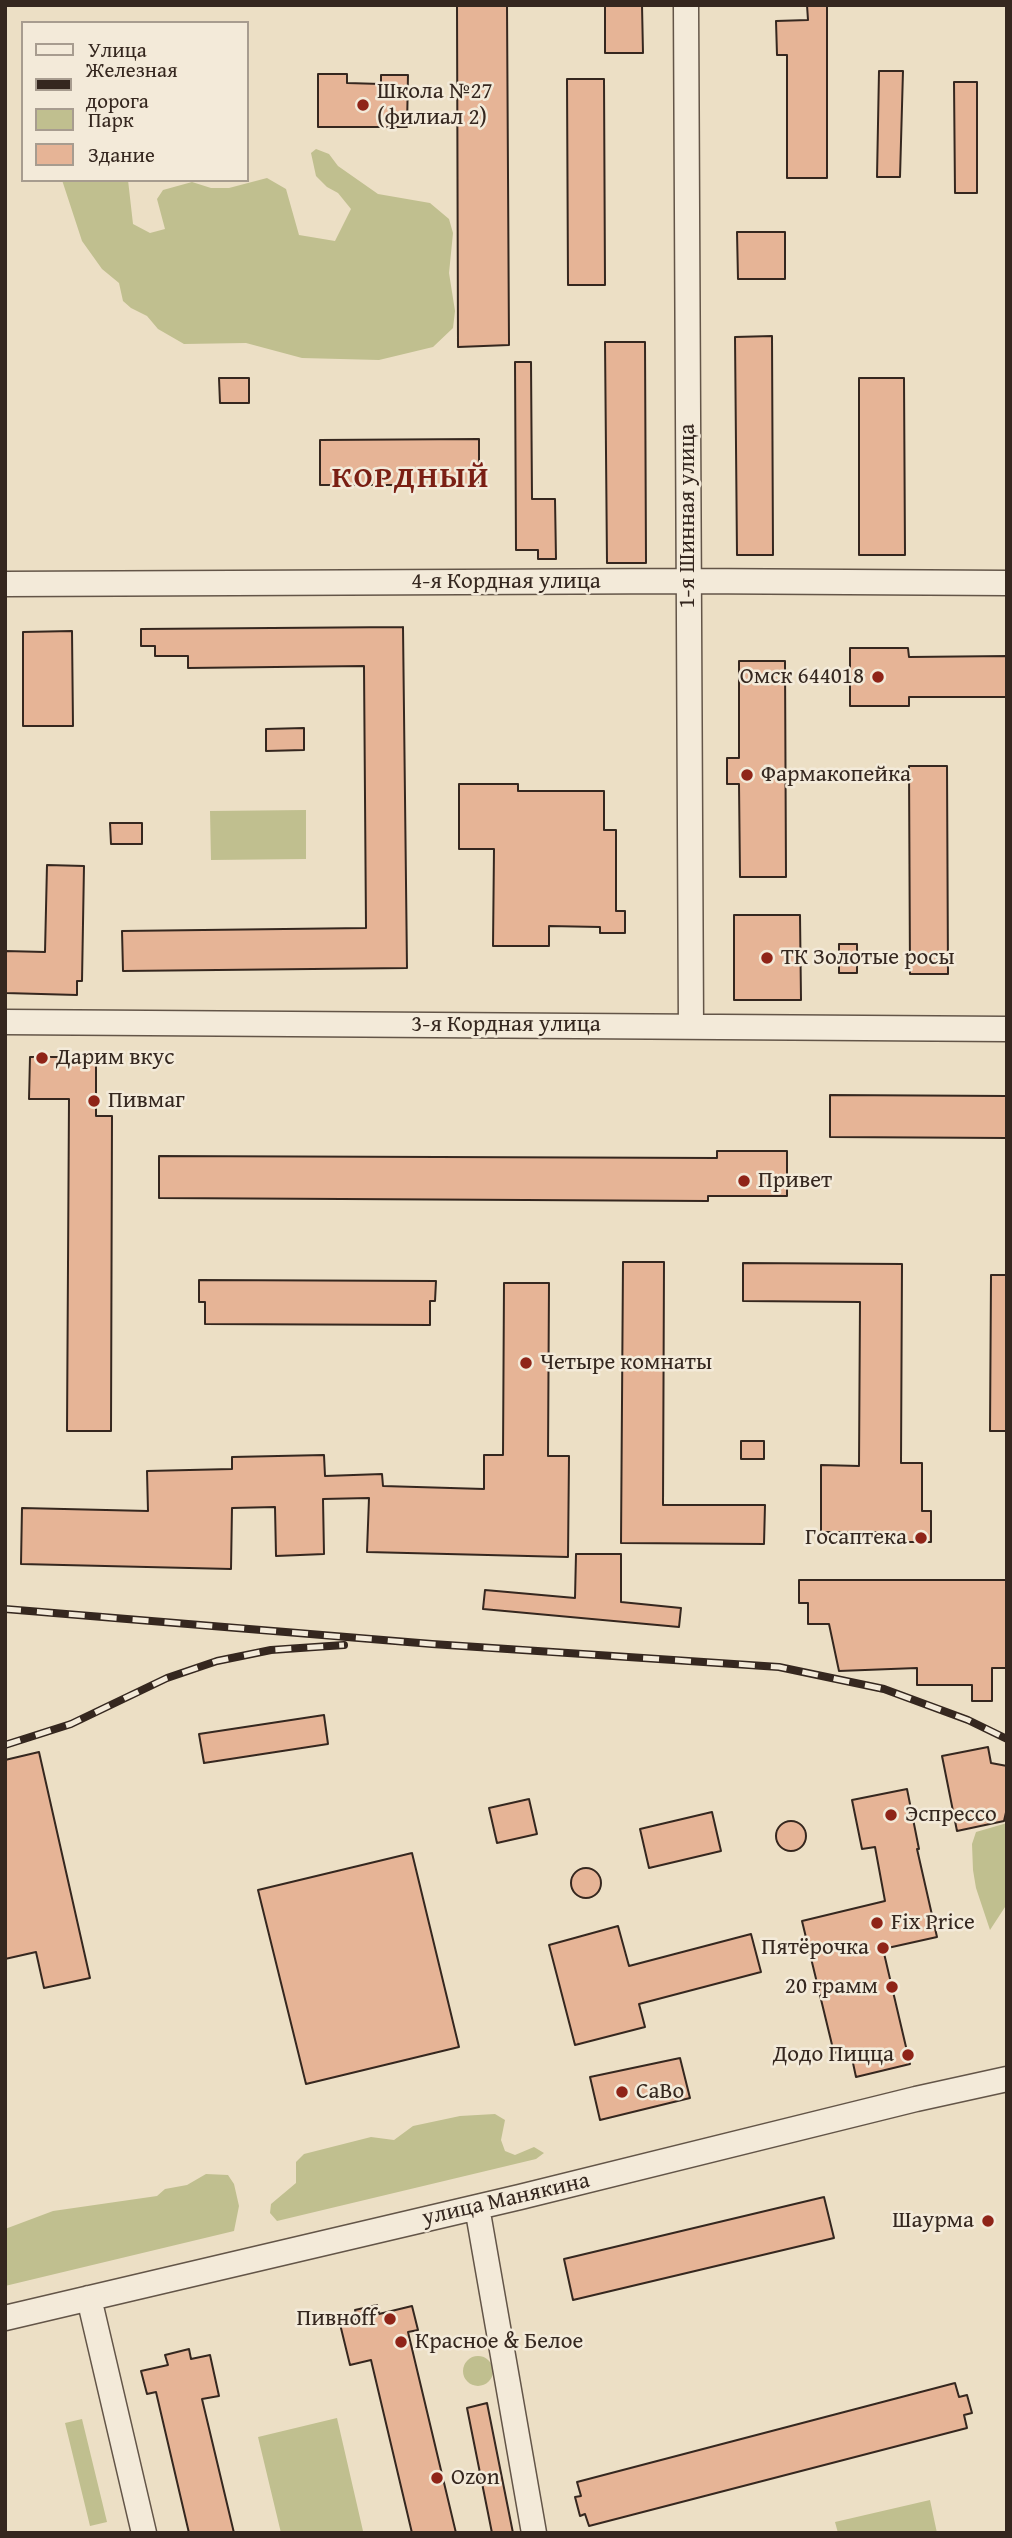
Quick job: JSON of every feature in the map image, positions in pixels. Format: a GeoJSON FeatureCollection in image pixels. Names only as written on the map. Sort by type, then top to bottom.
{"type":"FeatureCollection","features":[{"type":"Feature","properties":{"kind":"street","name":"1-я Шинная улица"},"geometry":{"type":"LineString","coordinates":[[685,5],[691,1027]]}},
{"type":"Feature","properties":{"kind":"street","name":"4-я Кордная улица"},"geometry":{"type":"LineString","coordinates":[[5,584],[688,581],[1007,583]]}},
{"type":"Feature","properties":{"kind":"street","name":"3-я Кордная улица"},"geometry":{"type":"LineString","coordinates":[[5,1022],[1007,1029]]}},
{"type":"Feature","properties":{"kind":"street","name":"улица Манякина"},"geometry":{"type":"LineString","coordinates":[[5,2318],[1007,2079]]}},
{"type":"Feature","properties":{"kind":"street"},"geometry":{"type":"LineString","coordinates":[[477,2207],[534,2533]]}},
{"type":"Feature","properties":{"kind":"street"},"geometry":{"type":"LineString","coordinates":[[89,2298],[144,2533]]}},
{"type":"Feature","properties":{"kind":"green space"},"geometry":{"type":"Polygon","coordinates":[[[316,149],[329,154],[338,166],[378,194],[430,203],[449,219],[453,233],[449,273],[455,311],[453,328],[433,347],[379,360],[302,358],[246,343],[184,344],[158,329],[147,316],[123,301],[119,283],[102,269],[82,241],[63,182],[128,182],[133,224],[150,233],[165,229],[157,199],[163,190],[192,182],[211,188],[229,188],[267,178],[286,189],[299,235],[335,241],[351,209],[338,193],[316,176],[311,153],[316,149]]]}},
{"type":"Feature","properties":{"kind":"green space"},"geometry":{"type":"Polygon","coordinates":[[[306,810],[306,859],[211,860],[210,811],[306,810]]]}},
{"type":"Feature","properties":{"kind":"green space"},"geometry":{"type":"Polygon","coordinates":[[[1007,1823],[1007,1904],[990,1930],[976,1888],[972,1844],[976,1832],[1007,1823]]]}},
{"type":"Feature","properties":{"kind":"green space"},"geometry":{"type":"Polygon","coordinates":[[[495,2114],[505,2120],[501,2140],[505,2151],[515,2155],[534,2147],[544,2153],[536,2159],[277,2221],[270,2213],[271,2204],[296,2183],[296,2162],[304,2154],[371,2137],[394,2140],[413,2126],[460,2116],[495,2114]]]}},
{"type":"Feature","properties":{"kind":"green space"},"geometry":{"type":"Polygon","coordinates":[[[206,2174],[228,2175],[234,2184],[239,2206],[234,2231],[5,2286],[5,2229],[53,2211],[157,2196],[165,2189],[187,2185],[206,2174]]]}},
{"type":"Feature","properties":{"kind":"green space"},"geometry":{"type":"Polygon","coordinates":[[[478,2356],[489,2360],[493,2371],[489,2382],[478,2386],[467,2382],[463,2371],[467,2360],[478,2356]]]}},
{"type":"Feature","properties":{"kind":"green space"},"geometry":{"type":"Polygon","coordinates":[[[337,2418],[363,2531],[281,2533],[258,2437],[337,2418]]]}},
{"type":"Feature","properties":{"kind":"green space"},"geometry":{"type":"Polygon","coordinates":[[[82,2419],[107,2522],[90,2526],[65,2423],[82,2419]]]}},
{"type":"Feature","properties":{"kind":"green space"},"geometry":{"type":"Polygon","coordinates":[[[930,2500],[937,2533],[838,2533],[835,2522],[930,2500]]]}},
{"type":"Feature","properties":{"kind":"building"},"geometry":{"type":"Polygon","coordinates":[[[457,5],[507,5],[509,345],[458,347],[457,5]]]}},
{"type":"Feature","properties":{"kind":"building"},"geometry":{"type":"Polygon","coordinates":[[[605,5],[642,5],[643,53],[605,53],[605,5]]]}},
{"type":"Feature","properties":{"kind":"building"},"geometry":{"type":"Polygon","coordinates":[[[807,5],[827,5],[827,178],[787,178],[787,55],[777,55],[776,21],[808,20],[807,5]]]}},
{"type":"Feature","properties":{"kind":"building"},"geometry":{"type":"Polygon","coordinates":[[[879,71],[903,71],[900,177],[877,177],[879,71]]]}},
{"type":"Feature","properties":{"kind":"building","name":"Школа №27 (филиал 2)"},"geometry":{"type":"Polygon","coordinates":[[[318,74],[347,74],[347,83],[381,84],[381,75],[408,75],[407,127],[318,127],[318,74]]]}},
{"type":"Feature","properties":{"kind":"building"},"geometry":{"type":"Polygon","coordinates":[[[567,79],[604,79],[605,285],[568,285],[567,79]]]}},
{"type":"Feature","properties":{"kind":"building"},"geometry":{"type":"Polygon","coordinates":[[[954,82],[977,82],[977,193],[955,193],[954,82]]]}},
{"type":"Feature","properties":{"kind":"building"},"geometry":{"type":"Polygon","coordinates":[[[737,232],[785,232],[785,279],[738,279],[737,232]]]}},
{"type":"Feature","properties":{"kind":"building"},"geometry":{"type":"Polygon","coordinates":[[[772,336],[773,555],[737,555],[735,337],[772,336]]]}},
{"type":"Feature","properties":{"kind":"building"},"geometry":{"type":"Polygon","coordinates":[[[605,342],[645,342],[646,563],[607,563],[605,342]]]}},
{"type":"Feature","properties":{"kind":"building"},"geometry":{"type":"Polygon","coordinates":[[[515,362],[531,362],[532,499],[555,499],[556,559],[538,559],[538,550],[516,550],[515,362]]]}},
{"type":"Feature","properties":{"kind":"building"},"geometry":{"type":"Polygon","coordinates":[[[219,378],[249,378],[249,403],[220,403],[219,378]]]}},
{"type":"Feature","properties":{"kind":"building"},"geometry":{"type":"Polygon","coordinates":[[[859,378],[904,378],[905,555],[859,555],[859,378]]]}},
{"type":"Feature","properties":{"kind":"building"},"geometry":{"type":"Polygon","coordinates":[[[479,439],[479,485],[320,485],[320,440],[479,439]]]}},
{"type":"Feature","properties":{"kind":"building"},"geometry":{"type":"Polygon","coordinates":[[[403,627],[407,968],[123,971],[122,931],[366,928],[364,666],[188,668],[188,656],[155,656],[155,646],[141,646],[141,629],[403,627]]]}},
{"type":"Feature","properties":{"kind":"building"},"geometry":{"type":"Polygon","coordinates":[[[72,631],[73,726],[23,726],[23,632],[72,631]]]}},
{"type":"Feature","properties":{"kind":"building"},"geometry":{"type":"Polygon","coordinates":[[[850,648],[908,648],[909,657],[1007,656],[1007,697],[909,697],[909,706],[850,706],[850,648]]]}},
{"type":"Feature","properties":{"kind":"building"},"geometry":{"type":"Polygon","coordinates":[[[739,661],[785,661],[786,877],[740,877],[739,784],[727,784],[727,758],[739,758],[739,661]]]}},
{"type":"Feature","properties":{"kind":"building"},"geometry":{"type":"Polygon","coordinates":[[[304,728],[304,750],[266,751],[266,729],[304,728]]]}},
{"type":"Feature","properties":{"kind":"building"},"geometry":{"type":"Polygon","coordinates":[[[909,766],[947,766],[948,974],[910,974],[909,766]]]}},
{"type":"Feature","properties":{"kind":"building"},"geometry":{"type":"Polygon","coordinates":[[[459,784],[518,784],[518,791],[604,791],[604,830],[616,830],[616,911],[625,911],[625,933],[600,933],[600,927],[549,926],[549,946],[493,946],[494,849],[459,849],[459,784]]]}},
{"type":"Feature","properties":{"kind":"building"},"geometry":{"type":"Polygon","coordinates":[[[110,823],[142,823],[142,844],[111,844],[110,823]]]}},
{"type":"Feature","properties":{"kind":"building"},"geometry":{"type":"Polygon","coordinates":[[[47,865],[84,866],[82,981],[77,981],[77,995],[5,993],[5,951],[45,952],[47,865]]]}},
{"type":"Feature","properties":{"kind":"building","name":"ТК Золотые росы"},"geometry":{"type":"Polygon","coordinates":[[[734,915],[800,915],[801,1000],[734,1000],[734,915]]]}},
{"type":"Feature","properties":{"kind":"building"},"geometry":{"type":"Polygon","coordinates":[[[839,944],[857,944],[857,973],[839,973],[839,944]]]}},
{"type":"Feature","properties":{"kind":"building"},"geometry":{"type":"Polygon","coordinates":[[[30,1057],[96,1057],[96,1116],[112,1116],[111,1431],[67,1431],[69,1099],[29,1099],[30,1057]]]}},
{"type":"Feature","properties":{"kind":"building"},"geometry":{"type":"Polygon","coordinates":[[[830,1095],[1007,1096],[1007,1138],[830,1137],[830,1095]]]}},
{"type":"Feature","properties":{"kind":"building"},"geometry":{"type":"Polygon","coordinates":[[[717,1151],[787,1151],[787,1196],[708,1196],[708,1201],[159,1198],[159,1156],[717,1158],[717,1151]]]}},
{"type":"Feature","properties":{"kind":"building"},"geometry":{"type":"Polygon","coordinates":[[[623,1262],[664,1262],[663,1505],[765,1505],[764,1544],[621,1543],[623,1262]]]}},
{"type":"Feature","properties":{"kind":"building"},"geometry":{"type":"Polygon","coordinates":[[[743,1263],[902,1264],[901,1463],[922,1463],[922,1511],[931,1511],[931,1542],[881,1542],[881,1532],[821,1532],[821,1465],[859,1466],[860,1302],[743,1301],[743,1263]]]}},
{"type":"Feature","properties":{"kind":"building"},"geometry":{"type":"Polygon","coordinates":[[[991,1275],[1007,1275],[1007,1431],[990,1431],[991,1275]]]}},
{"type":"Feature","properties":{"kind":"building"},"geometry":{"type":"Polygon","coordinates":[[[199,1280],[436,1281],[435,1301],[430,1301],[430,1325],[205,1324],[205,1302],[199,1302],[199,1280]]]}},
{"type":"Feature","properties":{"kind":"building"},"geometry":{"type":"Polygon","coordinates":[[[504,1283],[549,1283],[548,1456],[569,1456],[568,1557],[367,1552],[369,1498],[323,1499],[324,1554],[276,1556],[275,1507],[232,1508],[231,1569],[21,1564],[22,1508],[148,1511],[147,1471],[232,1469],[232,1457],[324,1455],[325,1476],[382,1474],[383,1486],[484,1489],[484,1455],[503,1455],[504,1283]]]}},
{"type":"Feature","properties":{"kind":"building"},"geometry":{"type":"Polygon","coordinates":[[[741,1441],[764,1441],[764,1459],[741,1459],[741,1441]]]}},
{"type":"Feature","properties":{"kind":"building"},"geometry":{"type":"Polygon","coordinates":[[[576,1554],[621,1554],[621,1602],[681,1608],[679,1627],[483,1609],[485,1590],[575,1598],[576,1554]]]}},
{"type":"Feature","properties":{"kind":"building"},"geometry":{"type":"Polygon","coordinates":[[[799,1580],[1007,1580],[1007,1668],[992,1668],[992,1701],[972,1701],[972,1685],[917,1685],[917,1668],[839,1671],[829,1624],[808,1624],[808,1603],[799,1603],[799,1580]]]}},
{"type":"Feature","properties":{"kind":"building"},"geometry":{"type":"Polygon","coordinates":[[[324,1715],[328,1744],[204,1763],[199,1734],[324,1715]]]}},
{"type":"Feature","properties":{"kind":"building"},"geometry":{"type":"Polygon","coordinates":[[[988,1747],[991,1763],[1007,1766],[1007,1808],[1004,1821],[957,1831],[942,1756],[988,1747]]]}},
{"type":"Feature","properties":{"kind":"building"},"geometry":{"type":"Polygon","coordinates":[[[39,1752],[90,1978],[44,1988],[36,1952],[5,1959],[5,1760],[39,1752]]]}},
{"type":"Feature","properties":{"kind":"building"},"geometry":{"type":"Polygon","coordinates":[[[907,1789],[917,1849],[937,1937],[883,1949],[910,2064],[856,2077],[850,2049],[834,2053],[802,1921],[885,1901],[875,1847],[862,1849],[852,1800],[907,1789]]]}},
{"type":"Feature","properties":{"kind":"building"},"geometry":{"type":"Polygon","coordinates":[[[529,1799],[537,1834],[497,1843],[489,1808],[529,1799]]]}},
{"type":"Feature","properties":{"kind":"building"},"geometry":{"type":"Polygon","coordinates":[[[712,1812],[721,1851],[649,1868],[640,1829],[712,1812]]]}},
{"type":"Feature","properties":{"kind":"building"},"geometry":{"type":"Polygon","coordinates":[[[791,1821],[802,1825],[806,1836],[802,1847],[791,1851],[780,1847],[776,1836],[780,1825],[791,1821]]]}},
{"type":"Feature","properties":{"kind":"building"},"geometry":{"type":"Polygon","coordinates":[[[412,1853],[459,2047],[306,2084],[258,1890],[412,1853]]]}},
{"type":"Feature","properties":{"kind":"building"},"geometry":{"type":"Polygon","coordinates":[[[586,1868],[597,1872],[601,1883],[597,1894],[586,1898],[575,1894],[571,1883],[575,1872],[586,1868]]]}},
{"type":"Feature","properties":{"kind":"building"},"geometry":{"type":"Polygon","coordinates":[[[618,1926],[629,1966],[751,1934],[761,1972],[639,2004],[645,2027],[575,2045],[549,1945],[618,1926]]]}},
{"type":"Feature","properties":{"kind":"building","name":"СаВо"},"geometry":{"type":"Polygon","coordinates":[[[680,2058],[690,2098],[600,2120],[590,2077],[680,2058]]]}},
{"type":"Feature","properties":{"kind":"building"},"geometry":{"type":"Polygon","coordinates":[[[824,2197],[834,2238],[573,2300],[564,2259],[824,2197]]]}},
{"type":"Feature","properties":{"kind":"building"},"geometry":{"type":"Polygon","coordinates":[[[377,2305],[379,2314],[412,2306],[418,2330],[408,2332],[456,2533],[412,2533],[371,2360],[350,2365],[340,2324],[357,2319],[355,2310],[377,2305]]]}},
{"type":"Feature","properties":{"kind":"building"},"geometry":{"type":"Polygon","coordinates":[[[189,2349],[191,2359],[210,2355],[219,2396],[202,2399],[234,2533],[189,2533],[156,2392],[147,2394],[141,2371],[168,2365],[165,2355],[189,2349]]]}},
{"type":"Feature","properties":{"kind":"building"},"geometry":{"type":"Polygon","coordinates":[[[955,2383],[959,2397],[967,2395],[972,2413],[964,2415],[967,2428],[589,2526],[585,2514],[580,2516],[575,2497],[581,2496],[577,2482],[955,2383]]]}},
{"type":"Feature","properties":{"kind":"building"},"geometry":{"type":"Polygon","coordinates":[[[487,2403],[513,2533],[492,2533],[467,2408],[487,2403]]]}},
{"type":"Feature","properties":{"kind":"railway"},"geometry":{"type":"LineString","coordinates":[[5,1609],[432,1644],[779,1667],[884,1689],[968,1720],[1007,1739]]}},
{"type":"Feature","properties":{"kind":"railway"},"geometry":{"type":"LineString","coordinates":[[5,1745],[71,1724],[167,1678],[217,1661],[271,1650],[344,1645]]}},
{"type":"Feature","properties":{"kind":"place","name":"Школа №27 (филиал 2)"},"geometry":{"type":"Point","coordinates":[363,105]}},
{"type":"Feature","properties":{"kind":"place","name":"Омск 644018"},"geometry":{"type":"Point","coordinates":[878,677]}},
{"type":"Feature","properties":{"kind":"place","name":"Фармакопейка"},"geometry":{"type":"Point","coordinates":[747,775]}},
{"type":"Feature","properties":{"kind":"place","name":"ТК Золотые росы"},"geometry":{"type":"Point","coordinates":[767,958]}},
{"type":"Feature","properties":{"kind":"place","name":"Дарим вкус"},"geometry":{"type":"Point","coordinates":[42,1058]}},
{"type":"Feature","properties":{"kind":"place","name":"Пивмаг"},"geometry":{"type":"Point","coordinates":[94,1101]}},
{"type":"Feature","properties":{"kind":"place","name":"Привет"},"geometry":{"type":"Point","coordinates":[744,1181]}},
{"type":"Feature","properties":{"kind":"place","name":"Четыре комнаты"},"geometry":{"type":"Point","coordinates":[526,1363]}},
{"type":"Feature","properties":{"kind":"place","name":"Госаптека"},"geometry":{"type":"Point","coordinates":[921,1538]}},
{"type":"Feature","properties":{"kind":"place","name":"Эспрессо"},"geometry":{"type":"Point","coordinates":[891,1815]}},
{"type":"Feature","properties":{"kind":"place","name":"Fix Price"},"geometry":{"type":"Point","coordinates":[877,1923]}},
{"type":"Feature","properties":{"kind":"place","name":"Пятёрочка"},"geometry":{"type":"Point","coordinates":[883,1948]}},
{"type":"Feature","properties":{"kind":"place","name":"20 грамм"},"geometry":{"type":"Point","coordinates":[892,1987]}},
{"type":"Feature","properties":{"kind":"place","name":"Додо Пицца"},"geometry":{"type":"Point","coordinates":[908,2055]}},
{"type":"Feature","properties":{"kind":"place","name":"СаВо"},"geometry":{"type":"Point","coordinates":[622,2092]}},
{"type":"Feature","properties":{"kind":"place","name":"Шаурма"},"geometry":{"type":"Point","coordinates":[988,2221]}},
{"type":"Feature","properties":{"kind":"place","name":"Пивноff"},"geometry":{"type":"Point","coordinates":[390,2319]}},
{"type":"Feature","properties":{"kind":"place","name":"Красное & Белое"},"geometry":{"type":"Point","coordinates":[401,2342]}},
{"type":"Feature","properties":{"kind":"place","name":"Ozon"},"geometry":{"type":"Point","coordinates":[437,2478]}},
{"type":"Feature","properties":{"kind":"district","name":"КОРДНЫЙ"},"geometry":{"type":"Point","coordinates":[411,479]}}]}
